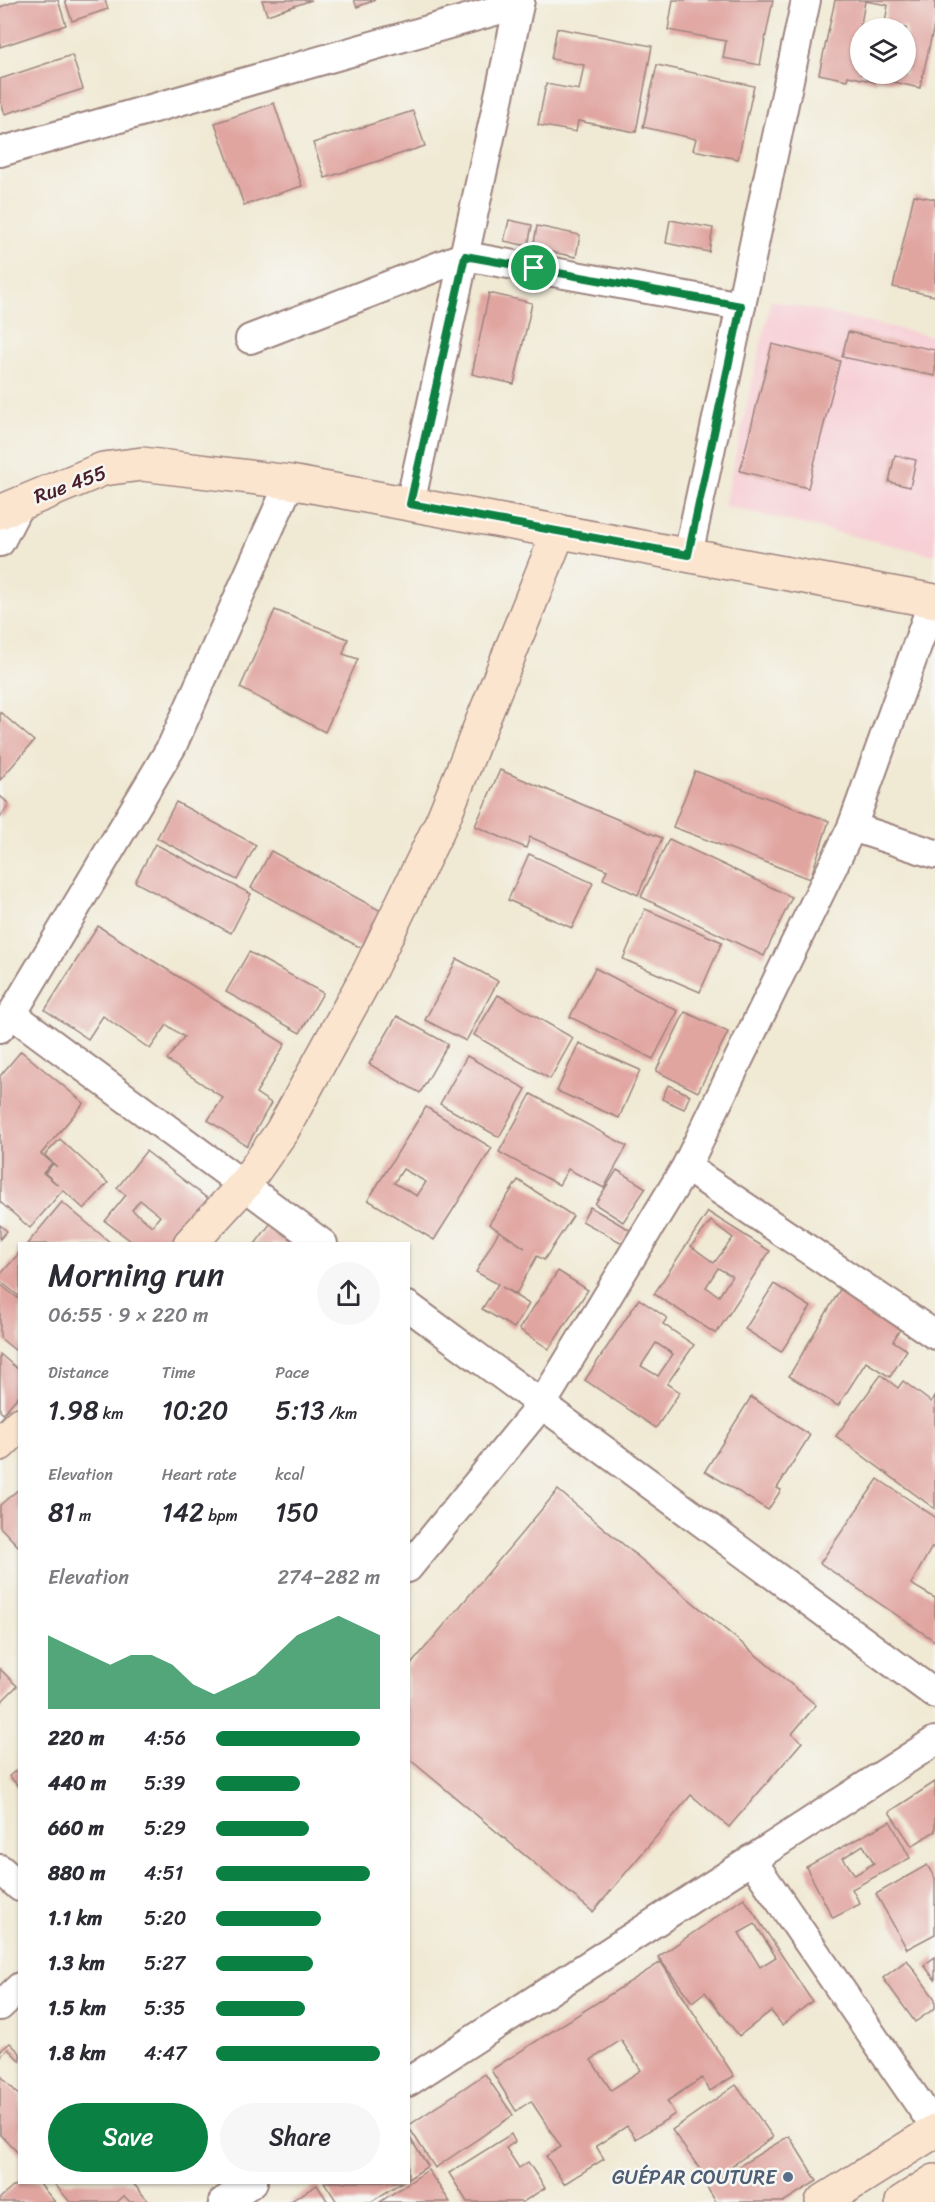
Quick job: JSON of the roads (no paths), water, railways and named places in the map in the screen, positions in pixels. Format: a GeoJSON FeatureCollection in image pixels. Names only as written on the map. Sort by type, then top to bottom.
{"type":"FeatureCollection","features":[{"type":"Feature","properties":{"kind":"street"},"geometry":{"type":"LineString","coordinates":[[688,555],[806,0]]}},
{"type":"Feature","properties":{"kind":"street"},"geometry":{"type":"LineString","coordinates":[[0,152],[455,11],[520,2],[410,504]]}},
{"type":"Feature","properties":{"kind":"street"},"geometry":{"type":"LineString","coordinates":[[250,339],[465,256],[741,306]]}},
{"type":"Feature","properties":{"kind":"street","name":"Rue 455"},"geometry":{"type":"LineString","coordinates":[[10,507],[103,469],[142,464],[290,482],[934,601]]}},
{"type":"Feature","properties":{"kind":"street"},"geometry":{"type":"LineString","coordinates":[[290,482],[172,746],[6,1021],[244,1185],[320,1242]]}},
{"type":"Feature","properties":{"kind":"street"},"geometry":{"type":"LineString","coordinates":[[0,542],[10,507]]}},
{"type":"Feature","properties":{"kind":"street"},"geometry":{"type":"LineString","coordinates":[[192,1242],[244,1185],[282,1131],[369,972],[429,850],[559,531]]}},
{"type":"Feature","properties":{"kind":"street"},"geometry":{"type":"LineString","coordinates":[[410,1566],[542,1404],[686,1167],[852,827],[934,601]]}},
{"type":"Feature","properties":{"kind":"street"},"geometry":{"type":"LineString","coordinates":[[852,827],[935,854]]}},
{"type":"Feature","properties":{"kind":"street"},"geometry":{"type":"LineString","coordinates":[[686,1167],[935,1335]]}},
{"type":"Feature","properties":{"kind":"street"},"geometry":{"type":"LineString","coordinates":[[410,1307],[935,1694]]}},
{"type":"Feature","properties":{"kind":"street"},"geometry":{"type":"LineString","coordinates":[[0,1444],[18,1426]]}},
{"type":"Feature","properties":{"kind":"street"},"geometry":{"type":"LineString","coordinates":[[410,2081],[935,1740]]}},
{"type":"Feature","properties":{"kind":"street"},"geometry":{"type":"LineString","coordinates":[[751,1860],[935,2129],[822,2202]]}},
{"type":"Feature","properties":{"kind":"street"},"geometry":{"type":"LineString","coordinates":[[0,1869],[18,1885]]}},
{"type":"Feature","properties":{"kind":"street"},"geometry":{"type":"LineString","coordinates":[[0,2006],[18,1989]]}},
{"type":"Feature","properties":{"kind":"street"},"geometry":{"type":"LineString","coordinates":[[902,2202],[935,2181]]}},
{"type":"Feature","properties":{"kind":"street"},"geometry":{"type":"LineString","coordinates":[[223,2202],[250,2184]]}},
{"type":"Feature","properties":{"kind":"place","name":"GUÉPAR COUTURE"},"geometry":{"type":"Point","coordinates":[788,2177]}}]}
